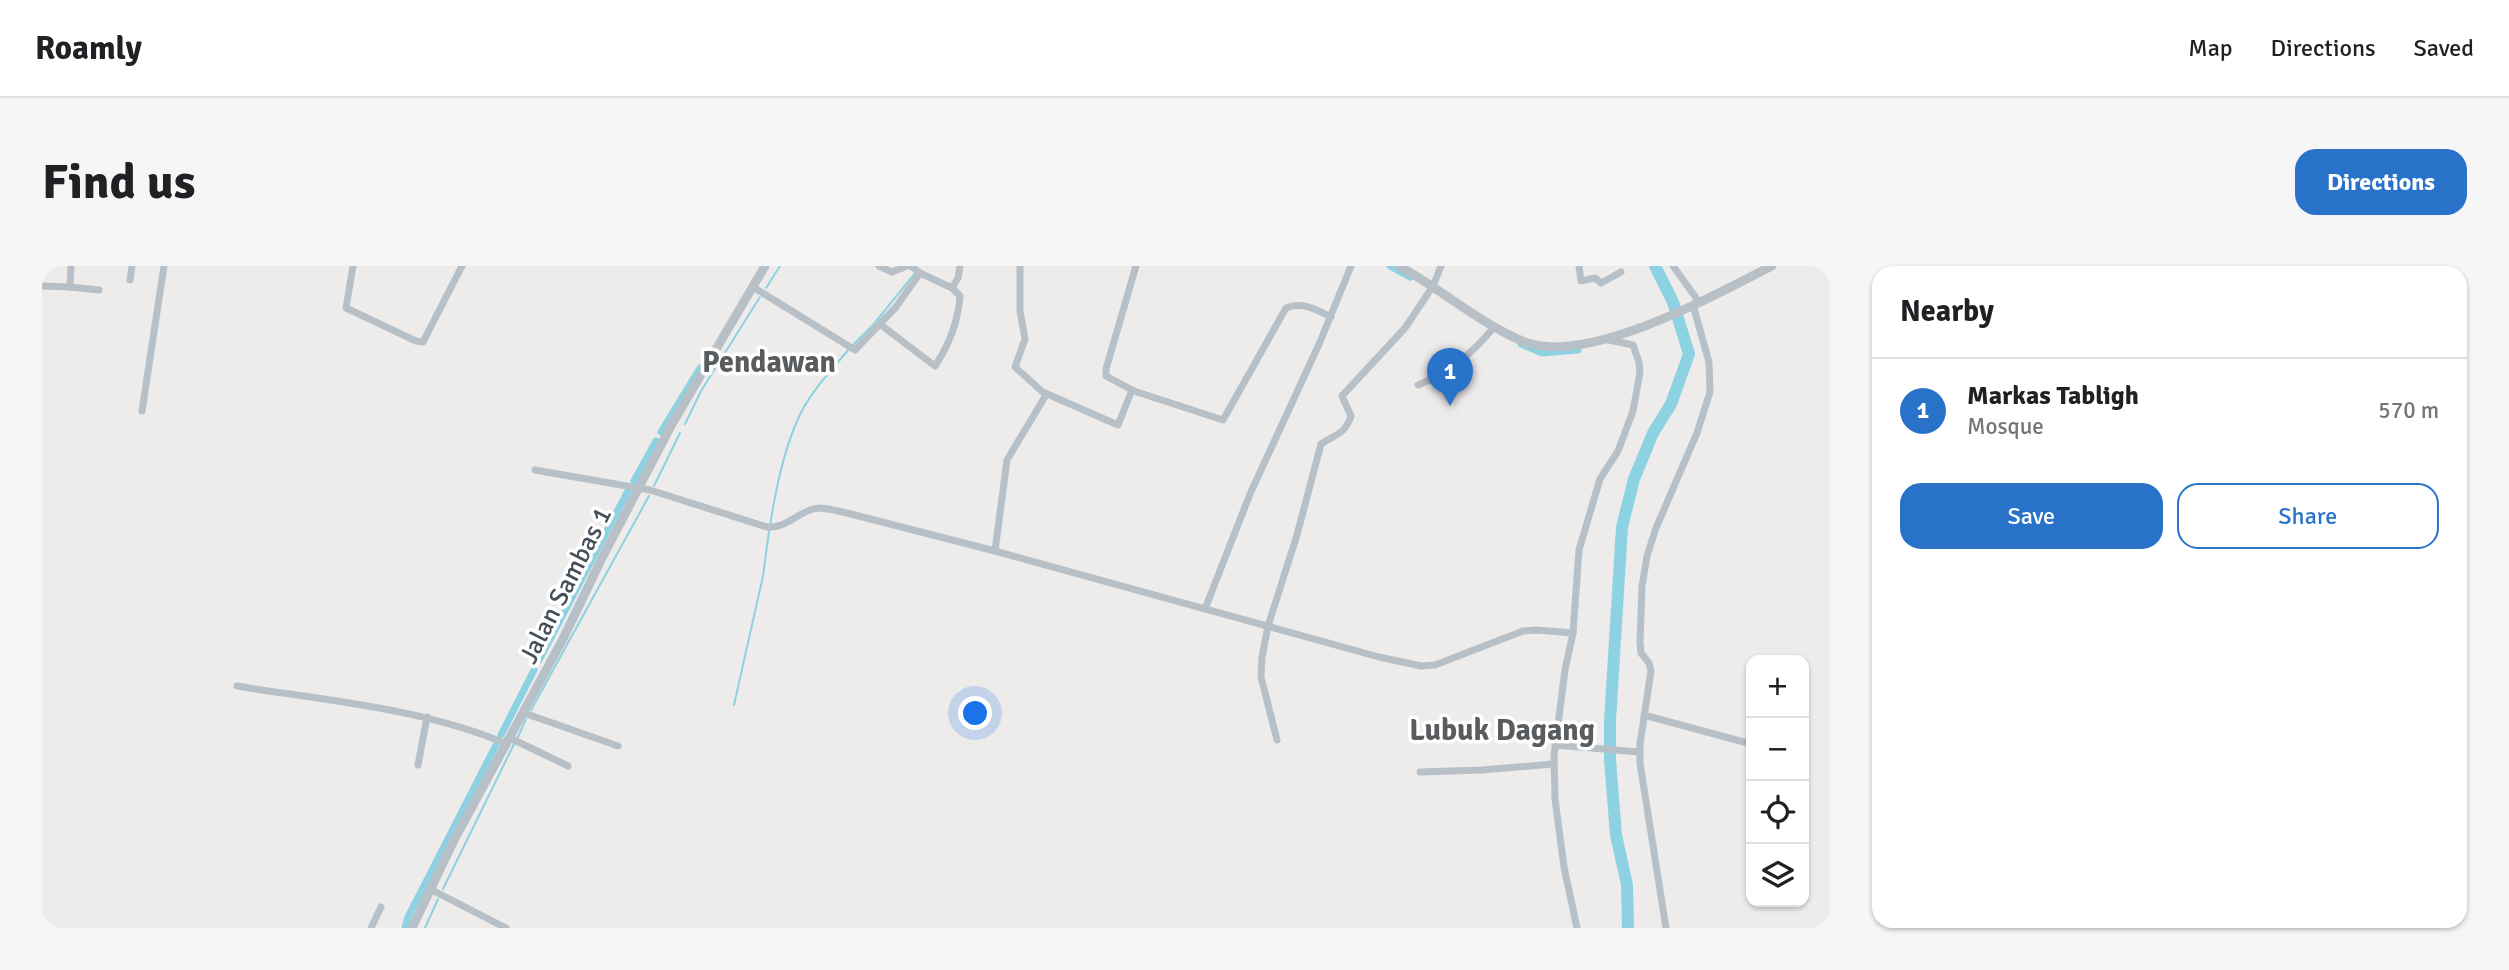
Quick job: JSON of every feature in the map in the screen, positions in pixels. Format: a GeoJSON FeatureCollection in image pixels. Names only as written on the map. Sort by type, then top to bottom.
{"type":"FeatureCollection","features":[{"type":"Feature","properties":{"kind":"street"},"geometry":{"type":"LineString","coordinates":[[70,287],[71,266]]}},
{"type":"Feature","properties":{"kind":"street"},"geometry":{"type":"LineString","coordinates":[[130,280],[132,266]]}},
{"type":"Feature","properties":{"kind":"street"},"geometry":{"type":"LineString","coordinates":[[142,411],[164,266]]}},
{"type":"Feature","properties":{"kind":"street"},"geometry":{"type":"LineString","coordinates":[[353,266],[346,307],[423,342],[462,266]]}},
{"type":"Feature","properties":{"kind":"street","name":"Jalan Sambas 1"},"geometry":{"type":"LineString","coordinates":[[412,928],[454,840],[563,639],[685,399],[765,266]]}},
{"type":"Feature","properties":{"kind":"street"},"geometry":{"type":"LineString","coordinates":[[879,266],[892,272],[913,269],[953,288],[960,296],[956,320],[947,346],[935,366],[881,325]]}},
{"type":"Feature","properties":{"kind":"street"},"geometry":{"type":"LineString","coordinates":[[953,288],[960,266]]}},
{"type":"Feature","properties":{"kind":"street"},"geometry":{"type":"LineString","coordinates":[[1020,266],[1020,311],[1026,339],[1015,367],[1045,393],[1118,425],[1132,390]]}},
{"type":"Feature","properties":{"kind":"street"},"geometry":{"type":"LineString","coordinates":[[1136,266],[1105,373],[1110,379],[1132,390],[1223,421],[1286,308],[1294,305],[1305,306],[1331,317]]}},
{"type":"Feature","properties":{"kind":"street"},"geometry":{"type":"LineString","coordinates":[[1205,609],[1250,494],[1331,317],[1351,266]]}},
{"type":"Feature","properties":{"kind":"street"},"geometry":{"type":"LineString","coordinates":[[1399,266],[1494,327],[1523,342],[1546,347],[1609,340],[1629,333],[1772,266]]}},
{"type":"Feature","properties":{"kind":"street"},"geometry":{"type":"LineString","coordinates":[[1277,740],[1261,677],[1262,657],[1268,626],[1297,535],[1321,444],[1338,436],[1350,420],[1342,396],[1405,328],[1433,286],[1441,266]]}},
{"type":"Feature","properties":{"kind":"street"},"geometry":{"type":"LineString","coordinates":[[1579,266],[1581,281],[1595,278],[1601,283],[1621,272]]}},
{"type":"Feature","properties":{"kind":"street"},"geometry":{"type":"LineString","coordinates":[[1666,928],[1635,751],[1651,671],[1649,663],[1641,653],[1642,586],[1647,556],[1656,528],[1700,423],[1711,384],[1708,355],[1694,304],[1673,266]]}},
{"type":"Feature","properties":{"kind":"street"},"geometry":{"type":"LineString","coordinates":[[753,287],[855,350],[881,325],[913,269]]}},
{"type":"Feature","properties":{"kind":"street"},"geometry":{"type":"LineString","coordinates":[[42,286],[99,290]]}},
{"type":"Feature","properties":{"kind":"street"},"geometry":{"type":"LineString","coordinates":[[1418,385],[1465,357],[1494,327]]}},
{"type":"Feature","properties":{"kind":"street"},"geometry":{"type":"LineString","coordinates":[[1577,928],[1564,867],[1555,799],[1554,764],[1560,746],[1568,658],[1573,633],[1578,550],[1600,479],[1618,451],[1633,411],[1640,372],[1635,347],[1630,343],[1609,340]]}},
{"type":"Feature","properties":{"kind":"street"},"geometry":{"type":"LineString","coordinates":[[995,551],[1007,460],[1045,393]]}},
{"type":"Feature","properties":{"kind":"street"},"geometry":{"type":"LineString","coordinates":[[535,470],[638,488],[770,528],[819,508],[847,513],[1379,657],[1428,666],[1523,631],[1573,633]]}},
{"type":"Feature","properties":{"kind":"street"},"geometry":{"type":"LineString","coordinates":[[237,686],[427,718],[509,740],[568,766]]}},
{"type":"Feature","properties":{"kind":"street"},"geometry":{"type":"LineString","coordinates":[[524,713],[618,746]]}},
{"type":"Feature","properties":{"kind":"street"},"geometry":{"type":"LineString","coordinates":[[1644,715],[1746,743]]}},
{"type":"Feature","properties":{"kind":"street"},"geometry":{"type":"LineString","coordinates":[[418,765],[427,718]]}},
{"type":"Feature","properties":{"kind":"street"},"geometry":{"type":"LineString","coordinates":[[1560,746],[1635,751]]}},
{"type":"Feature","properties":{"kind":"street"},"geometry":{"type":"LineString","coordinates":[[1420,772],[1554,764]]}},
{"type":"Feature","properties":{"kind":"street"},"geometry":{"type":"LineString","coordinates":[[430,889],[506,928]]}},
{"type":"Feature","properties":{"kind":"street"},"geometry":{"type":"LineString","coordinates":[[371,928],[381,907]]}},
{"type":"Feature","properties":{"kind":"waterway"},"geometry":{"type":"LineString","coordinates":[[766,288],[780,266]]}},
{"type":"Feature","properties":{"kind":"waterway"},"geometry":{"type":"LineString","coordinates":[[1390,266],[1410,277]]}},
{"type":"Feature","properties":{"kind":"waterway"},"geometry":{"type":"LineString","coordinates":[[1628,928],[1627,885],[1616,835],[1610,760],[1622,527],[1634,479],[1653,433],[1671,404],[1689,354],[1673,302],[1655,266]]}},
{"type":"Feature","properties":{"kind":"waterway"},"geometry":{"type":"LineString","coordinates":[[853,345],[916,272]]}},
{"type":"Feature","properties":{"kind":"waterway"},"geometry":{"type":"LineString","coordinates":[[685,424],[701,391],[760,297]]}},
{"type":"Feature","properties":{"kind":"waterway"},"geometry":{"type":"LineString","coordinates":[[1521,344],[1542,353],[1578,350]]}},
{"type":"Feature","properties":{"kind":"waterway"},"geometry":{"type":"LineString","coordinates":[[770,526],[788,444],[798,419],[814,391],[849,349]]}},
{"type":"Feature","properties":{"kind":"waterway"},"geometry":{"type":"LineString","coordinates":[[661,432],[700,368]]}},
{"type":"Feature","properties":{"kind":"waterway"},"geometry":{"type":"LineString","coordinates":[[654,486],[680,433]]}},
{"type":"Feature","properties":{"kind":"waterway"},"geometry":{"type":"LineString","coordinates":[[634,481],[656,441]]}},
{"type":"Feature","properties":{"kind":"waterway"},"geometry":{"type":"LineString","coordinates":[[539,660],[628,491]]}},
{"type":"Feature","properties":{"kind":"waterway"},"geometry":{"type":"LineString","coordinates":[[531,710],[649,496]]}},
{"type":"Feature","properties":{"kind":"waterway"},"geometry":{"type":"LineString","coordinates":[[734,705],[763,576],[769,531]]}},
{"type":"Feature","properties":{"kind":"waterway"},"geometry":{"type":"LineString","coordinates":[[501,735],[534,670]]}},
{"type":"Feature","properties":{"kind":"waterway"},"geometry":{"type":"LineString","coordinates":[[518,737],[526,719]]}},
{"type":"Feature","properties":{"kind":"waterway"},"geometry":{"type":"LineString","coordinates":[[443,889],[515,742]]}},
{"type":"Feature","properties":{"kind":"waterway"},"geometry":{"type":"LineString","coordinates":[[405,928],[408,917],[496,745]]}},
{"type":"Feature","properties":{"kind":"waterway"},"geometry":{"type":"LineString","coordinates":[[425,928],[438,899]]}},
{"type":"Feature","properties":{"kind":"place","name":"Markas Tabligh"},"geometry":{"type":"Point","coordinates":[1450,406]}},
{"type":"Feature","properties":{"kind":"district","name":"Pendawan"},"geometry":{"type":"Point","coordinates":[769,362]}},
{"type":"Feature","properties":{"kind":"district","name":"Lubuk Dagang"},"geometry":{"type":"Point","coordinates":[1502,730]}}]}
